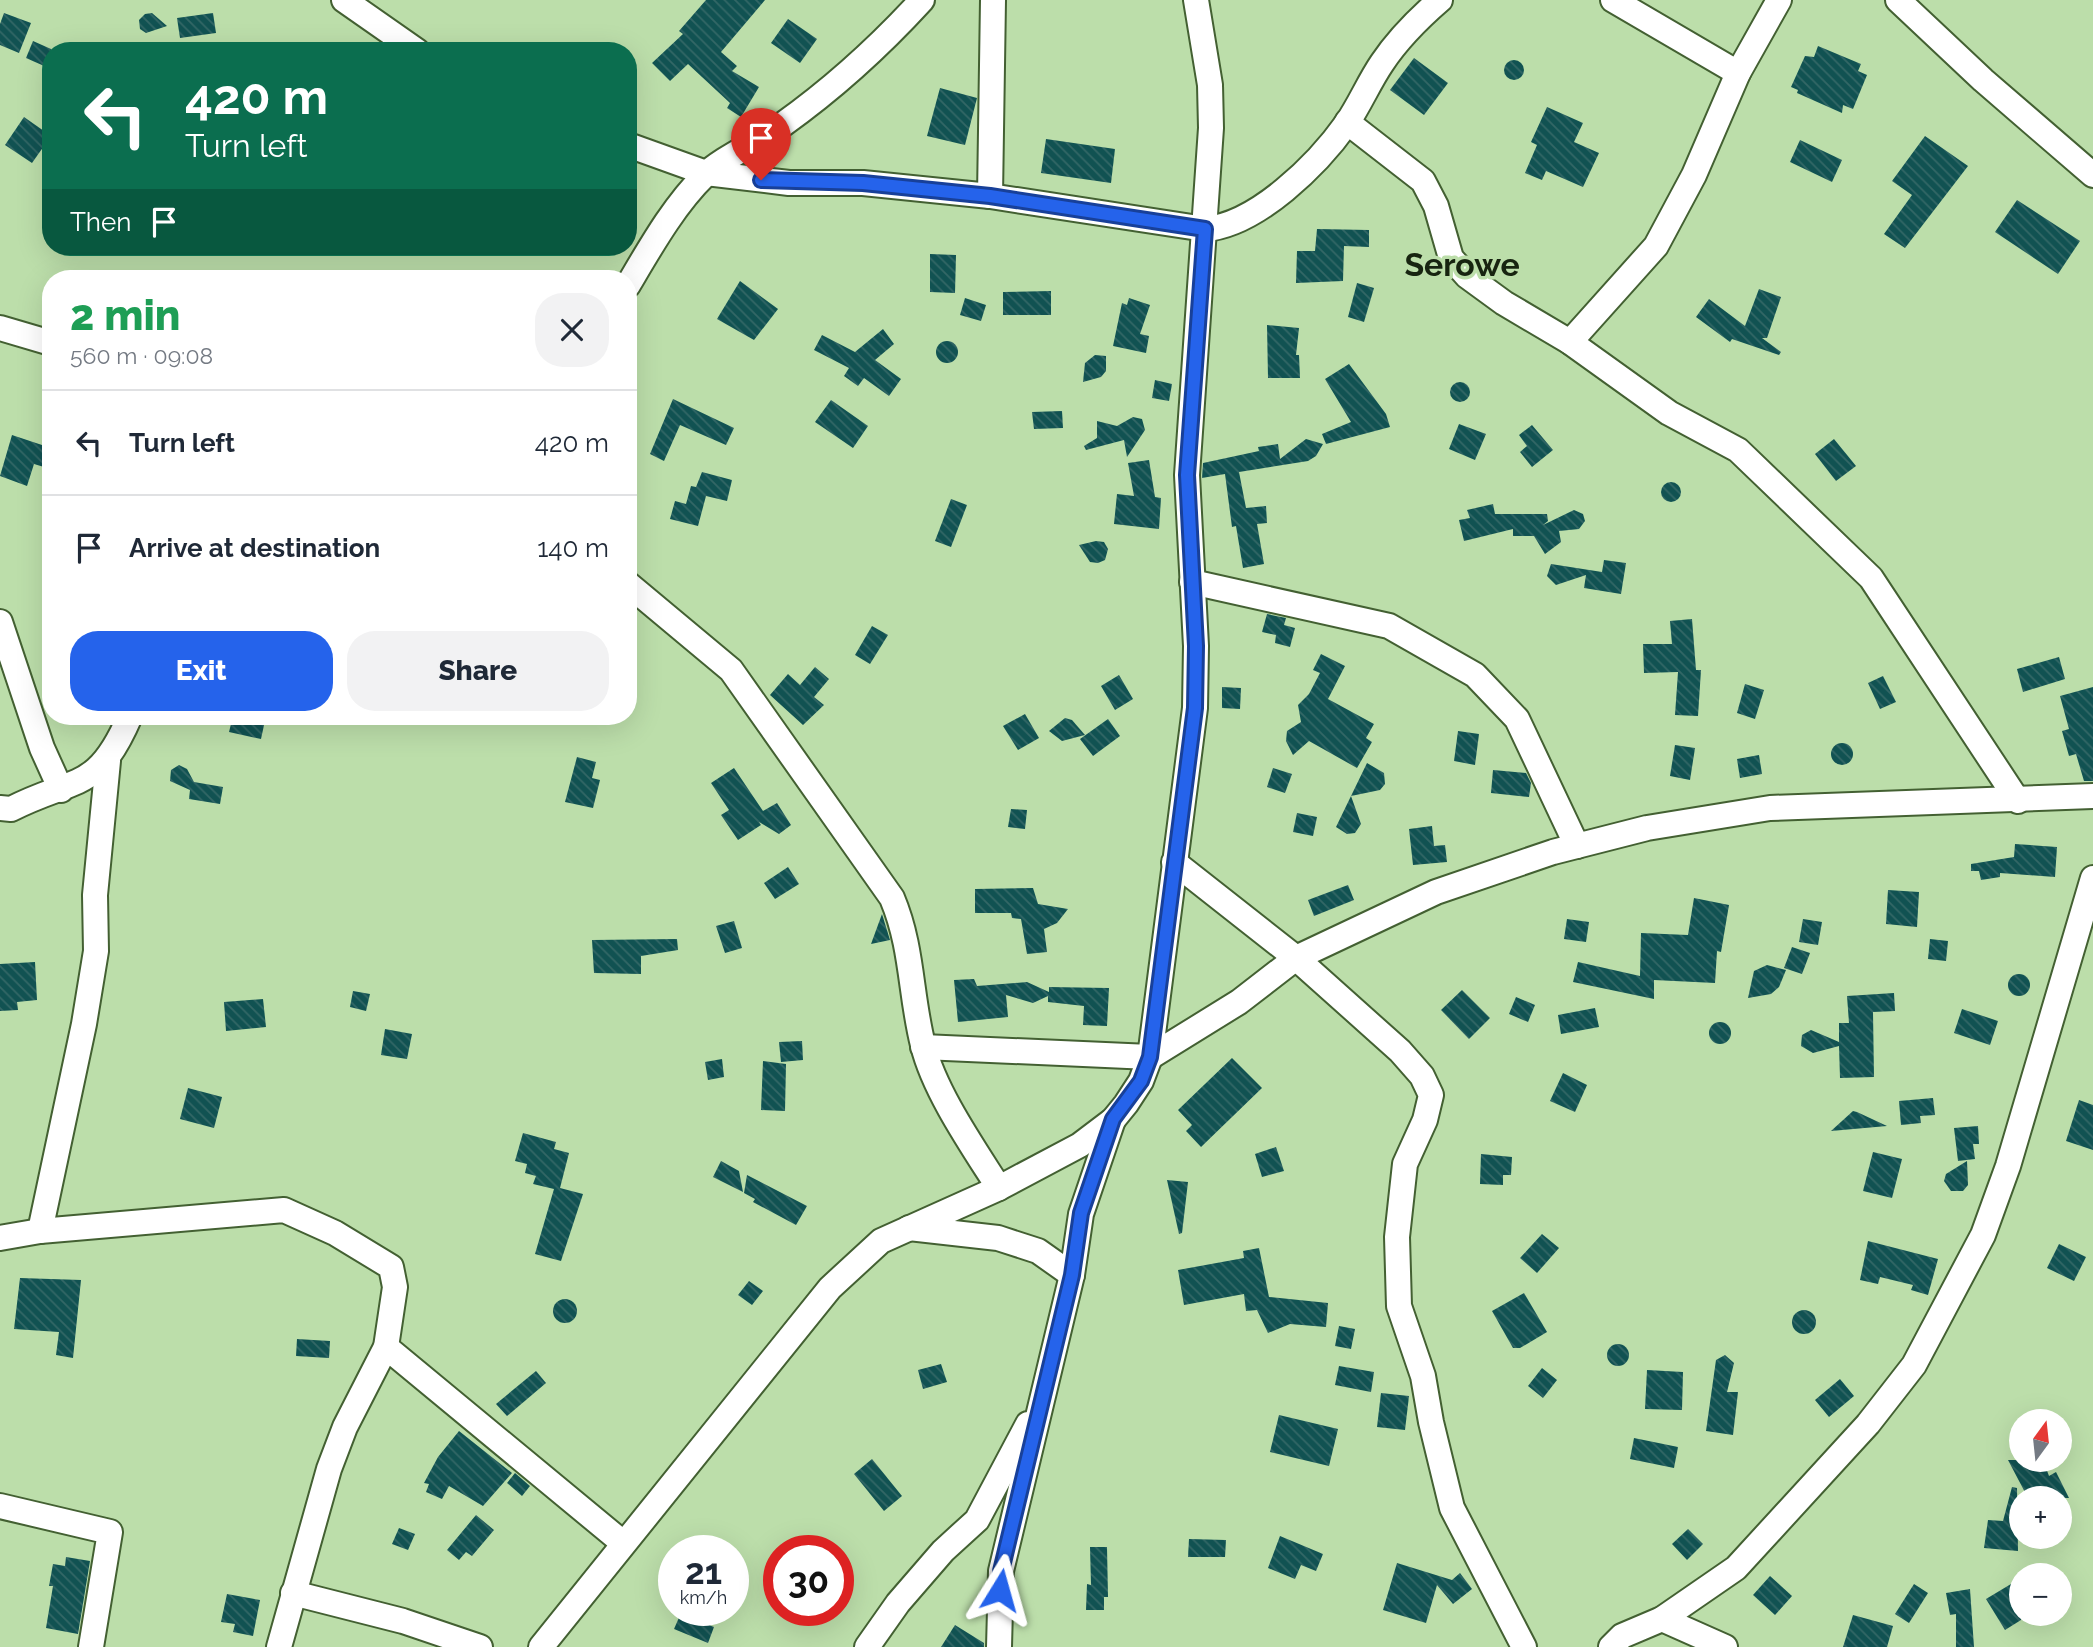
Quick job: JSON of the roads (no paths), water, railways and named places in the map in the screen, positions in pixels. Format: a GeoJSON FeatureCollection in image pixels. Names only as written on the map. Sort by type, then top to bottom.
{"type":"FeatureCollection","features":[{"type":"Feature","properties":{"kind":"street"},"geometry":{"type":"LineString","coordinates":[[344,0],[404,42]]}},
{"type":"Feature","properties":{"kind":"street"},"geometry":{"type":"LineString","coordinates":[[637,271],[680,206],[706,173],[762,140],[824,96],[883,42],[922,0]]}},
{"type":"Feature","properties":{"kind":"street"},"geometry":{"type":"LineString","coordinates":[[990,196],[993,0]]}},
{"type":"Feature","properties":{"kind":"street"},"geometry":{"type":"LineString","coordinates":[[541,1647],[830,1288],[881,1241],[999,1188],[1080,1145],[1113,1119],[1141,1081],[1150,1057],[1195,708],[1196,646],[1187,475],[1211,161],[1210,85],[1196,0]]}},
{"type":"Feature","properties":{"kind":"street"},"geometry":{"type":"LineString","coordinates":[[637,148],[706,173],[789,183],[863,183],[990,196],[1205,229],[1223,227],[1254,212],[1298,177],[1347,122],[1382,62],[1420,17],[1440,0]]}},
{"type":"Feature","properties":{"kind":"street"},"geometry":{"type":"LineString","coordinates":[[1614,0],[1738,73]]}},
{"type":"Feature","properties":{"kind":"street"},"geometry":{"type":"LineString","coordinates":[[1570,342],[1656,246],[1695,175],[1738,73],[1779,0]]}},
{"type":"Feature","properties":{"kind":"street"},"geometry":{"type":"LineString","coordinates":[[1898,0],[1983,80],[2093,175]]}},
{"type":"Feature","properties":{"kind":"street"},"geometry":{"type":"LineString","coordinates":[[1347,122],[1423,181],[1436,206],[1456,267],[1504,303],[1570,342],[1669,413],[1738,450],[1871,578],[2018,801]]}},
{"type":"Feature","properties":{"kind":"street"},"geometry":{"type":"LineString","coordinates":[[1,333],[42,341]]}},
{"type":"Feature","properties":{"kind":"street"},"geometry":{"type":"LineString","coordinates":[[1192,582],[1389,626],[1475,674],[1517,719],[1577,846]]}},
{"type":"Feature","properties":{"kind":"street"},"geometry":{"type":"LineString","coordinates":[[637,592],[730,670],[874,869],[892,898],[905,930],[923,1047],[956,1119],[999,1188]]}},
{"type":"Feature","properties":{"kind":"street"},"geometry":{"type":"LineString","coordinates":[[0,622],[42,748],[61,790]]}},
{"type":"Feature","properties":{"kind":"street"},"geometry":{"type":"LineString","coordinates":[[40,1231],[84,1024],[96,951],[95,895],[108,761],[126,725]]}},
{"type":"Feature","properties":{"kind":"street"},"geometry":{"type":"LineString","coordinates":[[4,811],[86,779],[108,761]]}},
{"type":"Feature","properties":{"kind":"street"},"geometry":{"type":"LineString","coordinates":[[923,1047],[1150,1057],[1240,1002],[1296,958],[1436,892],[1577,846],[1647,828],[1770,808],[1881,802],[2018,801],[2093,796]]}},
{"type":"Feature","properties":{"kind":"street"},"geometry":{"type":"LineString","coordinates":[[1174,862],[1296,958],[1400,1051],[1422,1076],[1431,1096],[1425,1121],[1405,1164],[1397,1237],[1399,1306],[1423,1376],[1452,1508],[1524,1647]]}},
{"type":"Feature","properties":{"kind":"street"},"geometry":{"type":"LineString","coordinates":[[1611,1647],[1622,1636],[1662,1619],[1736,1568],[1868,1424],[1914,1365],[1983,1235],[2004,1177],[2093,880]]}},
{"type":"Feature","properties":{"kind":"street"},"geometry":{"type":"LineString","coordinates":[[999,1647],[1001,1571],[1072,1275],[1081,1213],[1113,1119]]}},
{"type":"Feature","properties":{"kind":"street"},"geometry":{"type":"LineString","coordinates":[[0,1238],[40,1231],[258,1210],[284,1210],[298,1214],[391,1267],[395,1287],[386,1347],[345,1427],[329,1469],[279,1647]]}},
{"type":"Feature","properties":{"kind":"street"},"geometry":{"type":"LineString","coordinates":[[908,1228],[998,1238],[1038,1251],[1072,1275]]}},
{"type":"Feature","properties":{"kind":"street"},"geometry":{"type":"LineString","coordinates":[[386,1347],[623,1543]]}},
{"type":"Feature","properties":{"kind":"street"},"geometry":{"type":"LineString","coordinates":[[867,1647],[898,1603],[943,1550],[977,1520],[1044,1393]]}},
{"type":"Feature","properties":{"kind":"street"},"geometry":{"type":"LineString","coordinates":[[0,1506],[110,1532],[91,1647]]}},
{"type":"Feature","properties":{"kind":"street"},"geometry":{"type":"LineString","coordinates":[[293,1593],[403,1621],[480,1647]]}},
{"type":"Feature","properties":{"kind":"street"},"geometry":{"type":"LineString","coordinates":[[1662,1619],[1725,1647]]}},
{"type":"Feature","properties":{"kind":"district","name":"Serowe"},"geometry":{"type":"Point","coordinates":[1462,265]}}]}
